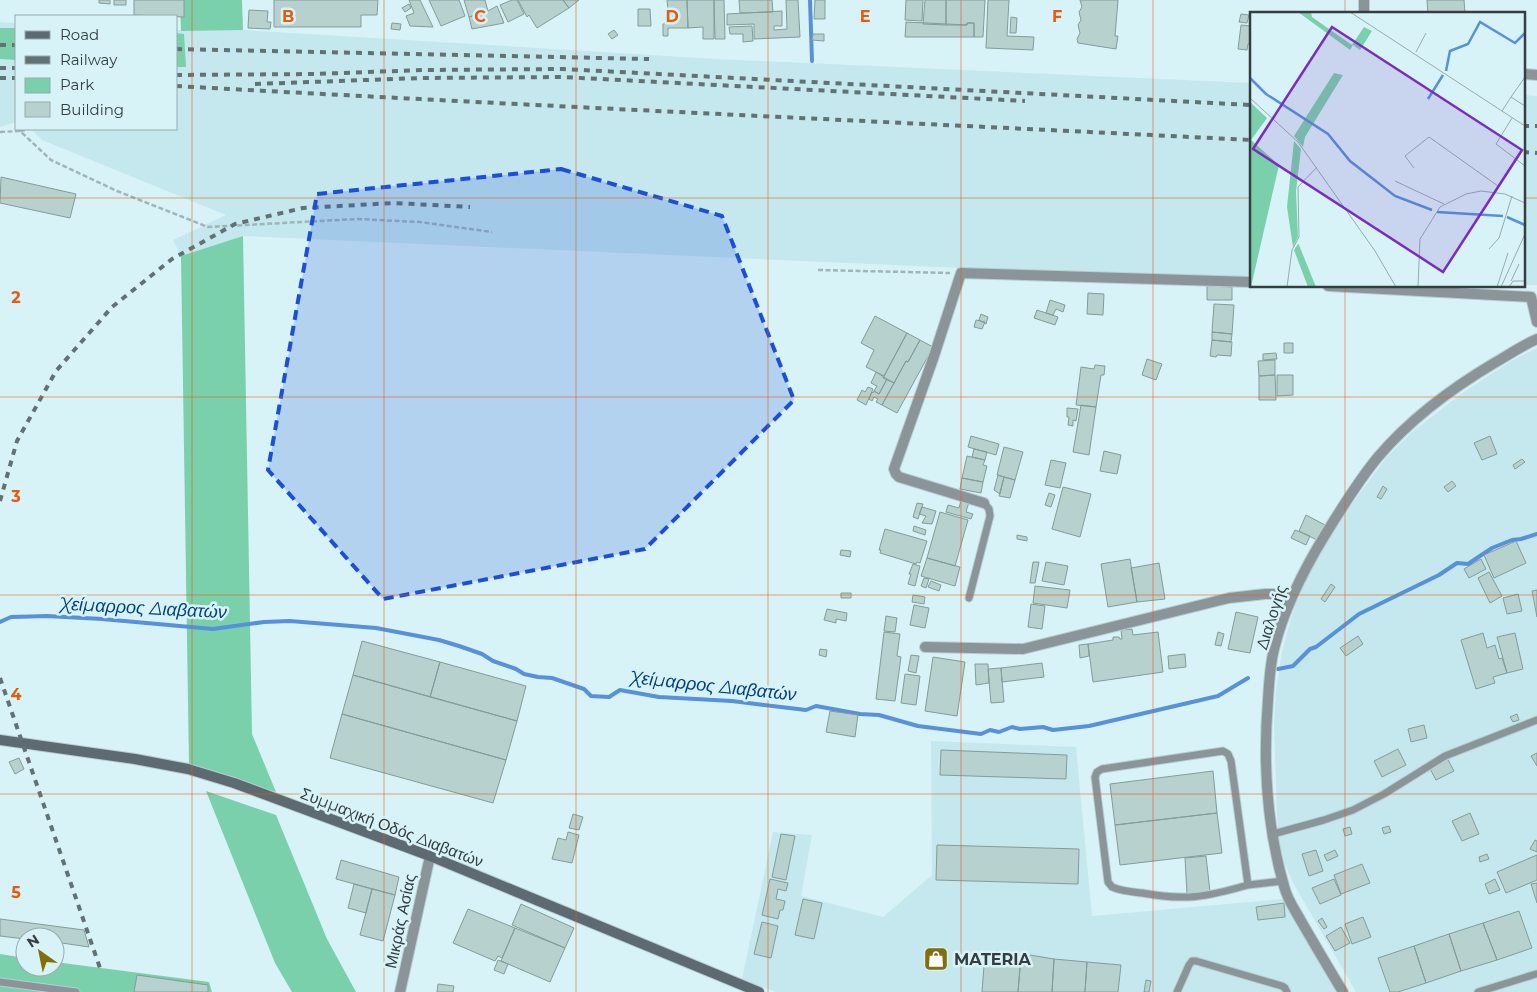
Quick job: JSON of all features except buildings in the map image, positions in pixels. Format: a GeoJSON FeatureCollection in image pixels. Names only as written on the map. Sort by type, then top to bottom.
{"type":"FeatureCollection","features":[{"type":"Feature","properties":{"kind":"street"},"geometry":{"type":"LineString","coordinates":[[1524,74],[1537,75]]}},
{"type":"Feature","properties":{"kind":"street"},"geometry":{"type":"LineString","coordinates":[[984,503],[899,477],[894,469],[961,273],[1250,282]]}},
{"type":"Feature","properties":{"kind":"street"},"geometry":{"type":"LineString","coordinates":[[1365,288],[1534,297],[1537,322]]}},
{"type":"Feature","properties":{"kind":"street","name":"Διαλογής"},"geometry":{"type":"LineString","coordinates":[[1343,992],[1292,905],[1283,882],[1273,834],[1267,783],[1266,751],[1269,686],[1274,650],[1292,594],[1306,566],[1338,513],[1377,458],[1430,406],[1455,388],[1537,338]]}},
{"type":"Feature","properties":{"kind":"street"},"geometry":{"type":"LineString","coordinates":[[925,647],[1023,648],[1228,598],[1265,594],[1292,594]]}},
{"type":"Feature","properties":{"kind":"street","name":"Συμμαχική Οδός Διαβατών"},"geometry":{"type":"LineString","coordinates":[[0,740],[135,759],[188,769],[234,783],[430,856],[759,992]]}},
{"type":"Feature","properties":{"kind":"street","name":"Μικράς Ασίας"},"geometry":{"type":"LineString","coordinates":[[400,992],[430,856]]}},
{"type":"Feature","properties":{"kind":"lane"},"geometry":{"type":"LineString","coordinates":[[969,598],[990,516],[989,509],[984,503]]}},
{"type":"Feature","properties":{"kind":"lane"},"geometry":{"type":"LineString","coordinates":[[1273,834],[1353,810],[1384,794],[1445,756],[1537,720]]}},
{"type":"Feature","properties":{"kind":"lane"},"geometry":{"type":"LineString","coordinates":[[1248,885],[1231,761],[1228,754],[1223,751],[1102,769],[1097,772],[1095,777],[1108,882],[1112,887],[1160,897],[1179,898],[1210,896],[1248,885],[1283,882]]}},
{"type":"Feature","properties":{"kind":"lane"},"geometry":{"type":"LineString","coordinates":[[1177,992],[1192,961],[1282,986],[1287,992]]}},
{"type":"Feature","properties":{"kind":"lane"},"geometry":{"type":"LineString","coordinates":[[1478,992],[1536,974]]}},
{"type":"Feature","properties":{"kind":"lane"},"geometry":{"type":"LineString","coordinates":[[0,982],[76,992]]}},
{"type":"Feature","properties":{"kind":"path"},"geometry":{"type":"LineString","coordinates":[[0,132],[24,130]]}},
{"type":"Feature","properties":{"kind":"path"},"geometry":{"type":"LineString","coordinates":[[20,131],[51,160],[116,191],[208,227],[357,219],[420,222],[492,232]]}},
{"type":"Feature","properties":{"kind":"path"},"geometry":{"type":"LineString","coordinates":[[818,270],[961,273]]}},
{"type":"Feature","properties":{"kind":"highlighted area"},"geometry":{"type":"Polygon","coordinates":[[[561,169],[722,216],[794,400],[645,549],[383,599],[268,470],[317,194],[561,169]]]}},
{"type":"Feature","properties":{"kind":"shaded area"},"geometry":{"type":"Polygon","coordinates":[[[0,22],[15,23],[15,122],[0,127],[0,22]]]}},
{"type":"Feature","properties":{"kind":"shaded area"},"geometry":{"type":"Polygon","coordinates":[[[178,30],[243,30],[716,59],[1250,83],[1250,281],[243,236],[181,256],[173,240],[226,215],[42,140],[32,130],[178,130],[178,30]]]}},
{"type":"Feature","properties":{"kind":"shaded area"},"geometry":{"type":"Polygon","coordinates":[[[1524,95],[1537,96],[1537,285],[1524,285],[1524,95]]]}},
{"type":"Feature","properties":{"kind":"shaded area"},"geometry":{"type":"Polygon","coordinates":[[[1537,348],[1537,992],[1356,992],[1292,881],[1279,841],[1274,722],[1276,690],[1288,629],[1295,606],[1314,564],[1345,513],[1386,458],[1412,432],[1461,394],[1511,361],[1537,348]]]}},
{"type":"Feature","properties":{"kind":"shaded area"},"geometry":{"type":"Polygon","coordinates":[[[931,741],[1076,747],[1092,916],[1282,899],[1336,992],[776,992],[742,979],[773,832],[812,835],[801,896],[883,917],[932,875],[931,741]]]}},
{"type":"Feature","properties":{"kind":"green space"},"geometry":{"type":"Polygon","coordinates":[[[180,0],[242,0],[243,30],[181,31],[180,0]]]}},
{"type":"Feature","properties":{"kind":"green space"},"geometry":{"type":"Polygon","coordinates":[[[0,28],[15,28],[15,60],[0,59],[0,28]]]}},
{"type":"Feature","properties":{"kind":"green space"},"geometry":{"type":"Polygon","coordinates":[[[178,33],[184,34],[186,67],[178,67],[178,33]]]}},
{"type":"Feature","properties":{"kind":"green space"},"geometry":{"type":"Polygon","coordinates":[[[243,236],[252,734],[276,792],[189,766],[181,256],[243,236]]]}},
{"type":"Feature","properties":{"kind":"green space"},"geometry":{"type":"Polygon","coordinates":[[[206,791],[276,815],[327,939],[356,992],[292,992],[275,963],[206,791]]]}},
{"type":"Feature","properties":{"kind":"green space"},"geometry":{"type":"Polygon","coordinates":[[[0,954],[15,956],[15,977],[65,977],[65,963],[209,982],[212,992],[0,992],[0,954]]]}},
{"type":"Feature","properties":{"kind":"waterway"},"geometry":{"type":"LineString","coordinates":[[810,0],[812,61]]}},
{"type":"Feature","properties":{"kind":"waterway","name":"Χείμαρρος Διαβατών"},"geometry":{"type":"LineString","coordinates":[[1278,669],[1293,666],[1310,649],[1316,647],[1359,614],[1439,575],[1457,563],[1468,564],[1492,548],[1512,540],[1537,534]]}},
{"type":"Feature","properties":{"kind":"waterway","name":"Χείμαρρος Διαβατών"},"geometry":{"type":"LineString","coordinates":[[0,622],[11,617],[47,616],[213,629],[264,622],[290,621],[376,628],[439,640],[459,646],[482,654],[493,661],[516,669],[524,674],[552,678],[584,689],[591,696],[609,697],[620,690],[659,697],[732,701],[806,710],[816,706],[860,714],[879,715],[918,726],[981,734],[990,730],[999,732],[1012,727],[1020,729],[1043,727],[1053,730],[1089,726],[1218,696],[1248,678]]}},
{"type":"Feature","properties":{"kind":"railway"},"geometry":{"type":"LineString","coordinates":[[0,45],[15,45]]}},
{"type":"Feature","properties":{"kind":"railway"},"geometry":{"type":"LineString","coordinates":[[178,49],[649,59]]}},
{"type":"Feature","properties":{"kind":"railway"},"geometry":{"type":"LineString","coordinates":[[0,68],[15,68]]}},
{"type":"Feature","properties":{"kind":"railway"},"geometry":{"type":"LineString","coordinates":[[178,75],[563,69],[1250,105]]}},
{"type":"Feature","properties":{"kind":"railway"},"geometry":{"type":"LineString","coordinates":[[255,84],[422,78],[562,77],[1025,101]]}},
{"type":"Feature","properties":{"kind":"railway"},"geometry":{"type":"LineString","coordinates":[[0,78],[15,78]]}},
{"type":"Feature","properties":{"kind":"railway"},"geometry":{"type":"LineString","coordinates":[[178,86],[1250,140]]}},
{"type":"Feature","properties":{"kind":"railway"},"geometry":{"type":"LineString","coordinates":[[1524,126],[1537,126]]}},
{"type":"Feature","properties":{"kind":"railway"},"geometry":{"type":"LineString","coordinates":[[1524,152],[1537,153]]}},
{"type":"Feature","properties":{"kind":"railway"},"geometry":{"type":"LineString","coordinates":[[0,501],[17,441],[56,371],[112,307],[172,259],[235,224],[303,208],[394,203],[470,207]]}},
{"type":"Feature","properties":{"kind":"railway"},"geometry":{"type":"LineString","coordinates":[[0,678],[100,968]]}},
{"type":"Feature","properties":{"kind":"place","name":"MATERIA"},"geometry":{"type":"Point","coordinates":[936,959]}}]}
